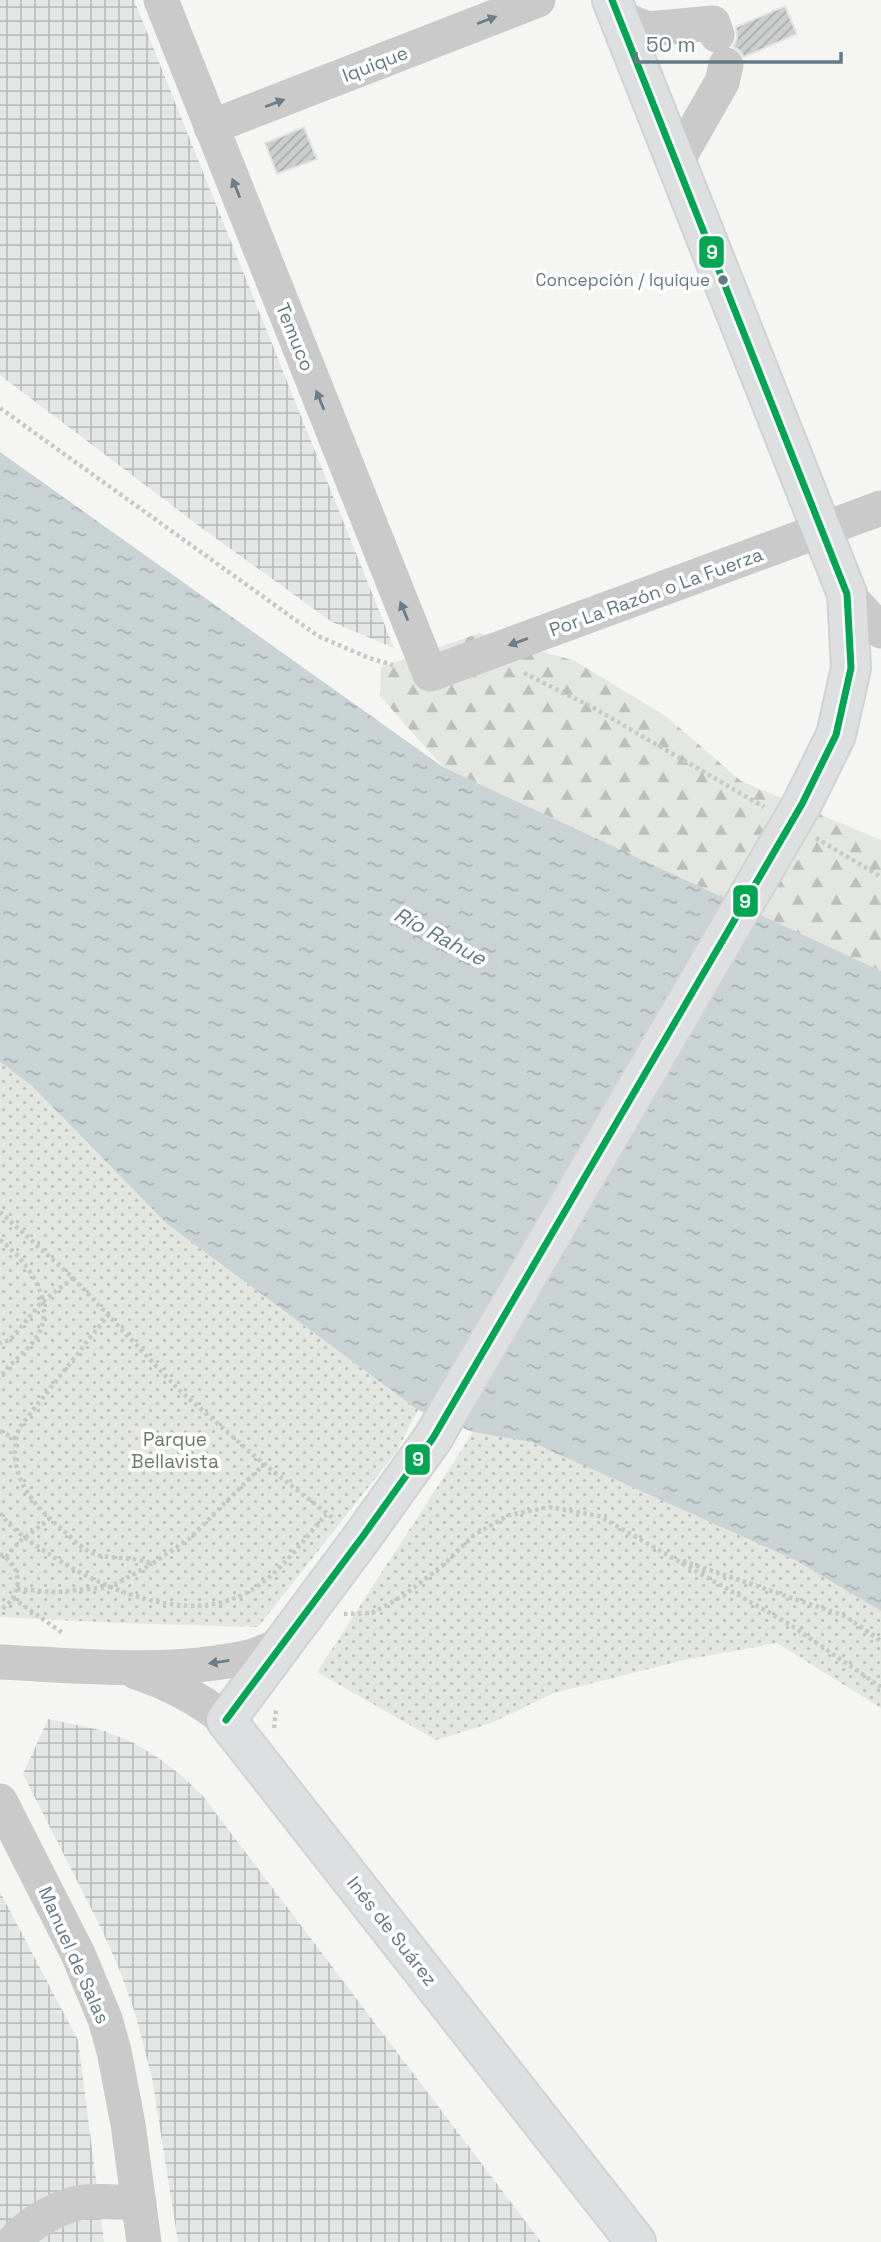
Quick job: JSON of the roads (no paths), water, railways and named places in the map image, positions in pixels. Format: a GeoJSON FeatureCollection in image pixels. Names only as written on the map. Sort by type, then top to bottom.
{"type":"FeatureCollection","features":[{"type":"Feature","properties":{"kind":"main road"},"geometry":{"type":"LineString","coordinates":[[226,1720],[433,1438],[802,804],[836,735],[850,668],[847,594],[615,8]]}},
{"type":"Feature","properties":{"kind":"main road","name":"Inés de Suárez"},"geometry":{"type":"LineString","coordinates":[[226,1720],[636,2242]]}},
{"type":"Feature","properties":{"kind":"street","name":"Temuco"},"geometry":{"type":"LineString","coordinates":[[161,0],[429,674]]}},
{"type":"Feature","properties":{"kind":"street","name":"Iquique"},"geometry":{"type":"LineString","coordinates":[[211,127],[538,0]]}},
{"type":"Feature","properties":{"kind":"street"},"geometry":{"type":"LineString","coordinates":[[615,8],[648,29],[716,31],[722,82],[677,161]]}},
{"type":"Feature","properties":{"kind":"street","name":"Por La Razón o La Fuerza"},"geometry":{"type":"LineString","coordinates":[[429,674],[881,508]]}},
{"type":"Feature","properties":{"kind":"street"},"geometry":{"type":"LineString","coordinates":[[847,594],[881,631]]}},
{"type":"Feature","properties":{"kind":"street"},"geometry":{"type":"LineString","coordinates":[[0,1662],[112,1668],[204,1664],[252,1656],[284,1643]]}},
{"type":"Feature","properties":{"kind":"street","name":"Inés de Suárez"},"geometry":{"type":"LineString","coordinates":[[112,1668],[175,1686],[201,1700],[226,1720]]}},
{"type":"Feature","properties":{"kind":"street","name":"Manuel de Salas"},"geometry":{"type":"LineString","coordinates":[[0,1801],[78,1954],[105,2019],[127,2113],[145,2242]]}},
{"type":"Feature","properties":{"kind":"street"},"geometry":{"type":"LineString","coordinates":[[13,2242],[43,2217],[80,2202],[139,2203]]}},
{"type":"Feature","properties":{"kind":"water","name":"Río Rahue"},"geometry":{"type":"Polygon","coordinates":[[[0,452],[443,767],[881,971],[881,1611],[795,1560],[531,1442],[473,1432],[418,1410],[167,1224],[31,1085],[0,1062],[0,452]]]}},
{"type":"Feature","properties":{"kind":"place","name":"Concepción / Iquique"},"geometry":{"type":"Point","coordinates":[723,280]}},
{"type":"Feature","properties":{"kind":"park label","name":"Parque Bellavista"},"geometry":{"type":"Point","coordinates":[175,1450]}}]}
